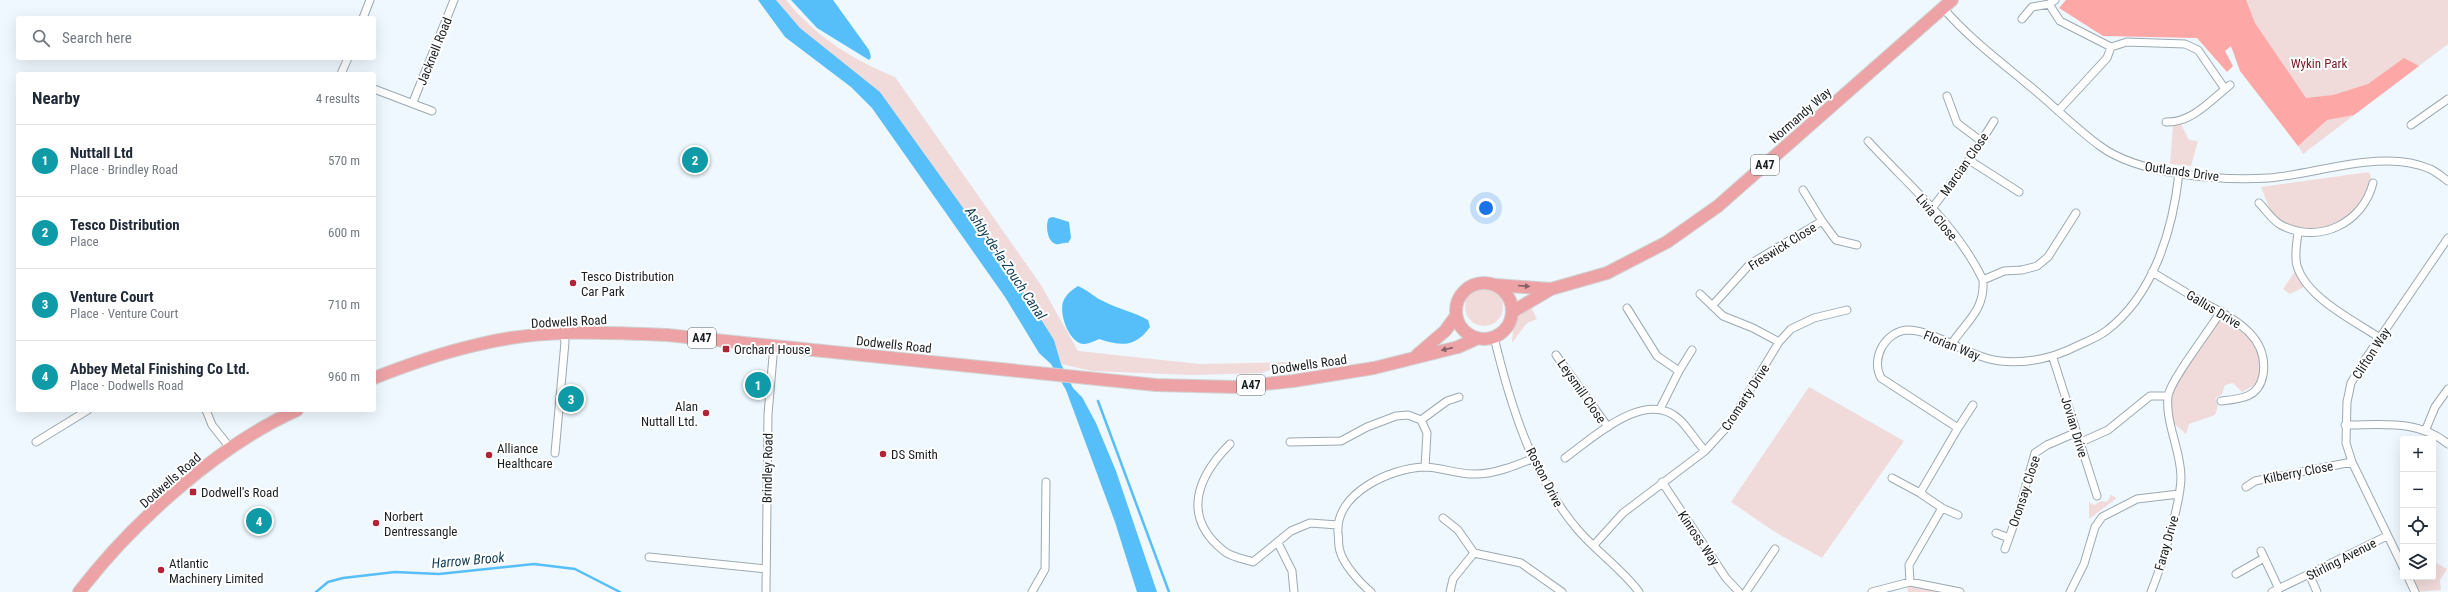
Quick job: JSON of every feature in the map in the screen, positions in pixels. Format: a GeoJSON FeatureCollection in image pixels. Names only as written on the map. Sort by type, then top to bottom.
{"type":"FeatureCollection","features":[{"type":"Feature","properties":{"kind":"main road","name":"Normandy Way"},"geometry":{"type":"LineString","coordinates":[[1512,312],[1551,289],[1607,273],[1667,242],[1718,206],[1952,0]]}},
{"type":"Feature","properties":{"kind":"main road"},"geometry":{"type":"LineString","coordinates":[[1479,282],[1496,285],[1508,296],[1512,312],[1506,327],[1494,337],[1478,338],[1464,330],[1456,316],[1455,307],[1463,290],[1479,282]]}},
{"type":"Feature","properties":{"kind":"main road","name":"Normandy Way"},"geometry":{"type":"LineString","coordinates":[[1496,285],[1551,289]]}},
{"type":"Feature","properties":{"kind":"main road","name":"Dodwells Road"},"geometry":{"type":"LineString","coordinates":[[1414,357],[1446,331],[1456,316]]}},
{"type":"Feature","properties":{"kind":"main road","name":"Dodwells Road"},"geometry":{"type":"LineString","coordinates":[[376,377],[476,344],[563,333],[667,335],[774,345],[1085,379],[1156,385],[1235,387],[1293,381],[1374,368],[1458,347],[1478,338]]}},
{"type":"Feature","properties":{"kind":"main road","name":"Dodwells Road"},"geometry":{"type":"LineString","coordinates":[[79,592],[94,572],[145,520],[187,482],[231,449],[294,412]]}},
{"type":"Feature","properties":{"kind":"street"},"geometry":{"type":"LineString","coordinates":[[364,16],[370,0]]}},
{"type":"Feature","properties":{"kind":"street","name":"Jacknell Road"},"geometry":{"type":"LineString","coordinates":[[413,102],[454,0]]}},
{"type":"Feature","properties":{"kind":"street"},"geometry":{"type":"LineString","coordinates":[[2022,19],[2032,7],[2052,2],[2060,21],[2111,47],[2127,42],[2185,44],[2193,46],[2198,50],[2227,87],[2190,117],[2177,122],[2166,122]]}},
{"type":"Feature","properties":{"kind":"street","name":"Outlands Drive"},"geometry":{"type":"LineString","coordinates":[[1943,8],[1989,55],[2027,83],[2100,146],[2133,163],[2179,173],[2236,178],[2270,178],[2385,160],[2420,166],[2432,170],[2448,181]]}},
{"type":"Feature","properties":{"kind":"street"},"geometry":{"type":"LineString","coordinates":[[2058,111],[2107,58],[2111,47]]}},
{"type":"Feature","properties":{"kind":"street"},"geometry":{"type":"LineString","coordinates":[[342,72],[347,60]]}},
{"type":"Feature","properties":{"kind":"street"},"geometry":{"type":"LineString","coordinates":[[376,89],[413,102],[432,111]]}},
{"type":"Feature","properties":{"kind":"street"},"geometry":{"type":"LineString","coordinates":[[1946,96],[1957,123],[1981,141]]}},
{"type":"Feature","properties":{"kind":"street"},"geometry":{"type":"LineString","coordinates":[[2411,125],[2448,99]]}},
{"type":"Feature","properties":{"kind":"street","name":"Marcian Close"},"geometry":{"type":"LineString","coordinates":[[1933,207],[1969,160],[1994,121]]}},
{"type":"Feature","properties":{"kind":"street","name":"Livia Close"},"geometry":{"type":"LineString","coordinates":[[1868,141],[1903,179],[1933,207],[1976,264],[1983,280]]}},
{"type":"Feature","properties":{"kind":"street"},"geometry":{"type":"LineString","coordinates":[[1969,160],[2019,192]]}},
{"type":"Feature","properties":{"kind":"street","name":"Florian Way"},"geometry":{"type":"LineString","coordinates":[[1958,428],[1882,378],[1877,370],[1882,346],[1892,334],[1908,330],[1921,331],[1973,355],[2001,361],[2053,358],[2106,331],[2130,307],[2152,272],[2166,239],[2179,173]]}},
{"type":"Feature","properties":{"kind":"street"},"geometry":{"type":"LineString","coordinates":[[2259,204],[2274,220],[2298,232],[2318,232],[2330,230],[2345,224],[2354,217],[2366,201],[2373,182]]}},
{"type":"Feature","properties":{"kind":"street"},"geometry":{"type":"LineString","coordinates":[[1803,190],[1822,221]]}},
{"type":"Feature","properties":{"kind":"street"},"geometry":{"type":"LineString","coordinates":[[1951,345],[1979,308],[1984,294],[1983,280],[2004,271],[2022,270],[2037,266],[2048,257],[2076,213]]}},
{"type":"Feature","properties":{"kind":"street","name":"Freswick Close"},"geometry":{"type":"LineString","coordinates":[[1712,306],[1750,264],[1822,221],[1836,240],[1857,245]]}},
{"type":"Feature","properties":{"kind":"street"},"geometry":{"type":"LineString","coordinates":[[2298,232],[2296,250],[2297,265],[2303,278],[2314,293],[2380,338]]}},
{"type":"Feature","properties":{"kind":"street","name":"Clifton Way"},"geometry":{"type":"LineString","coordinates":[[2400,561],[2352,462],[2346,443],[2345,425],[2351,383],[2448,238]]}},
{"type":"Feature","properties":{"kind":"street","name":"Gallus Drive"},"geometry":{"type":"LineString","coordinates":[[2152,272],[2221,311],[2243,326],[2254,337],[2264,362],[2262,381],[2249,398],[2221,401]]}},
{"type":"Feature","properties":{"kind":"street"},"geometry":{"type":"LineString","coordinates":[[1700,294],[1722,316],[1753,328],[1779,342]]}},
{"type":"Feature","properties":{"kind":"street"},"geometry":{"type":"LineString","coordinates":[[1627,308],[1657,356],[1679,371]]}},
{"type":"Feature","properties":{"kind":"street","name":"Cromarty Drive"},"geometry":{"type":"LineString","coordinates":[[1594,545],[1623,513],[1662,482],[1705,451],[1728,426],[1779,342],[1791,329],[1814,318],[1847,310]]}},
{"type":"Feature","properties":{"kind":"street"},"geometry":{"type":"LineString","coordinates":[[2079,443],[2108,430],[2150,396],[2168,396],[2176,378],[2221,311]]}},
{"type":"Feature","properties":{"kind":"street"},"geometry":{"type":"LineString","coordinates":[[555,453],[565,342],[563,333]]}},
{"type":"Feature","properties":{"kind":"street","name":"Roston Drive"},"geometry":{"type":"LineString","coordinates":[[1494,337],[1503,375],[1534,458],[1555,501],[1579,531],[1639,592]]}},
{"type":"Feature","properties":{"kind":"street","name":"Brindley Road"},"geometry":{"type":"LineString","coordinates":[[766,592],[768,414],[774,345]]}},
{"type":"Feature","properties":{"kind":"street"},"geometry":{"type":"LineString","coordinates":[[1660,408],[1679,371],[1692,350]]}},
{"type":"Feature","properties":{"kind":"street","name":"Leysmill Close"},"geometry":{"type":"LineString","coordinates":[[1556,355],[1608,427]]}},
{"type":"Feature","properties":{"kind":"street","name":"Jovian Drive"},"geometry":{"type":"LineString","coordinates":[[2053,358],[2075,433],[2097,496]]}},
{"type":"Feature","properties":{"kind":"street"},"geometry":{"type":"LineString","coordinates":[[2426,429],[2435,407],[2448,390]]}},
{"type":"Feature","properties":{"kind":"street","name":"Faray Drive"},"geometry":{"type":"LineString","coordinates":[[2150,592],[2179,494],[2181,478],[2168,396]]}},
{"type":"Feature","properties":{"kind":"street"},"geometry":{"type":"LineString","coordinates":[[1421,420],[1447,401],[1459,397]]}},
{"type":"Feature","properties":{"kind":"street"},"geometry":{"type":"LineString","coordinates":[[1920,493],[1973,405]]}},
{"type":"Feature","properties":{"kind":"street"},"geometry":{"type":"LineString","coordinates":[[1565,458],[1617,420],[1636,412],[1660,408],[1679,419],[1705,451]]}},
{"type":"Feature","properties":{"kind":"street"},"geometry":{"type":"LineString","coordinates":[[36,442],[85,412]]}},
{"type":"Feature","properties":{"kind":"street"},"geometry":{"type":"LineString","coordinates":[[207,412],[212,425],[231,449]]}},
{"type":"Feature","properties":{"kind":"street"},"geometry":{"type":"LineString","coordinates":[[1290,442],[1341,441],[1367,427],[1396,416],[1408,415],[1421,420],[1427,433],[1425,467]]}},
{"type":"Feature","properties":{"kind":"street"},"geometry":{"type":"LineString","coordinates":[[2345,425],[2408,426],[2426,429],[2448,444]]}},
{"type":"Feature","properties":{"kind":"street","name":"Oronsay Close"},"geometry":{"type":"LineString","coordinates":[[2005,549],[2035,453],[2047,444],[2075,433]]}},
{"type":"Feature","properties":{"kind":"street"},"geometry":{"type":"LineString","coordinates":[[1230,444],[1216,458],[1202,479],[1197,502],[1204,529],[1225,552],[1253,562],[1291,532],[1310,523],[1338,525]]}},
{"type":"Feature","properties":{"kind":"street"},"geometry":{"type":"LineString","coordinates":[[1371,592],[1358,580],[1340,552],[1338,525],[1344,508],[1363,489],[1385,475],[1425,467],[1476,474],[1516,466],[1534,458]]}},
{"type":"Feature","properties":{"kind":"street","name":"Kilberry Close"},"geometry":{"type":"LineString","coordinates":[[2246,487],[2255,481],[2352,462]]}},
{"type":"Feature","properties":{"kind":"street"},"geometry":{"type":"LineString","coordinates":[[1892,478],[1920,493],[1942,508],[1958,515]]}},
{"type":"Feature","properties":{"kind":"street"},"geometry":{"type":"LineString","coordinates":[[1032,592],[1045,569],[1046,482]]}},
{"type":"Feature","properties":{"kind":"street","name":"Kinross Way"},"geometry":{"type":"LineString","coordinates":[[1662,482],[1726,578],[1739,592]]}},
{"type":"Feature","properties":{"kind":"street"},"geometry":{"type":"LineString","coordinates":[[2070,592],[2084,564],[2095,527],[2102,517],[2137,499],[2179,494]]}},
{"type":"Feature","properties":{"kind":"street"},"geometry":{"type":"LineString","coordinates":[[1910,582],[1909,565],[1942,508]]}},
{"type":"Feature","properties":{"kind":"street"},"geometry":{"type":"LineString","coordinates":[[1444,518],[1458,530],[1474,554],[1521,563],[1562,592]]}},
{"type":"Feature","properties":{"kind":"street"},"geometry":{"type":"LineString","coordinates":[[1996,533],[2009,538]]}},
{"type":"Feature","properties":{"kind":"street","name":"Stirling Avenue"},"geometry":{"type":"LineString","coordinates":[[2276,590],[2310,576],[2387,536]]}},
{"type":"Feature","properties":{"kind":"street"},"geometry":{"type":"LineString","coordinates":[[1278,543],[1292,571],[1294,592]]}},
{"type":"Feature","properties":{"kind":"street"},"geometry":{"type":"LineString","coordinates":[[1746,592],[1775,549]]}},
{"type":"Feature","properties":{"kind":"street"},"geometry":{"type":"LineString","coordinates":[[1450,592],[1453,579],[1474,554]]}},
{"type":"Feature","properties":{"kind":"street"},"geometry":{"type":"LineString","coordinates":[[2236,574],[2262,554],[2276,590]]}},
{"type":"Feature","properties":{"kind":"street"},"geometry":{"type":"LineString","coordinates":[[649,557],[766,569]]}},
{"type":"Feature","properties":{"kind":"street"},"geometry":{"type":"LineString","coordinates":[[2310,576],[2317,592]]}},
{"type":"Feature","properties":{"kind":"street"},"geometry":{"type":"LineString","coordinates":[[2409,580],[2415,592]]}},
{"type":"Feature","properties":{"kind":"street"},"geometry":{"type":"LineString","coordinates":[[1872,592],[1910,582],[1960,592]]}},
{"type":"Feature","properties":{"kind":"green space"},"geometry":{"type":"Polygon","coordinates":[[[776,0],[786,0],[809,25],[836,46],[864,63],[895,77],[1041,285],[1078,351],[1200,364],[1291,362],[1262,373],[1191,375],[1092,371],[1061,364],[1054,340],[1027,297],[880,92],[800,28],[776,0]]]}},
{"type":"Feature","properties":{"kind":"green space","name":"Wykin Park"},"geometry":{"type":"Polygon","coordinates":[[[2216,0],[2448,0],[2448,44],[2303,154],[2285,123],[2231,48],[2216,0]]]}},
{"type":"Feature","properties":{"kind":"green space"},"geometry":{"type":"Polygon","coordinates":[[[2181,124],[2189,140],[2198,141],[2191,166],[2170,164],[2173,126],[2181,124]]]}},
{"type":"Feature","properties":{"kind":"green space"},"geometry":{"type":"Polygon","coordinates":[[[2369,172],[2373,183],[2365,203],[2345,224],[2318,232],[2298,232],[2274,220],[2261,187],[2369,172]]]}},
{"type":"Feature","properties":{"kind":"green space"},"geometry":{"type":"Polygon","coordinates":[[[2298,267],[2308,285],[2290,294],[2283,289],[2298,267]]]}},
{"type":"Feature","properties":{"kind":"green space"},"geometry":{"type":"Polygon","coordinates":[[[1480,288],[1488,288],[1498,293],[1502,300],[1502,314],[1498,321],[1488,326],[1480,326],[1470,321],[1468,318],[1465,311],[1465,303],[1470,293],[1473,291],[1480,288]]]}},
{"type":"Feature","properties":{"kind":"green space"},"geometry":{"type":"Polygon","coordinates":[[[1530,305],[1537,319],[1527,323],[1512,343],[1515,321],[1520,313],[1530,305]]]}},
{"type":"Feature","properties":{"kind":"green space"},"geometry":{"type":"Polygon","coordinates":[[[2221,311],[2254,339],[2258,346],[2260,355],[2262,381],[2242,392],[2233,383],[2225,385],[2222,394],[2215,399],[2218,406],[2215,415],[2189,424],[2186,434],[2170,420],[2168,396],[2221,311]]]}},
{"type":"Feature","properties":{"kind":"green space"},"geometry":{"type":"Polygon","coordinates":[[[1809,387],[1904,441],[1822,558],[1775,532],[1731,502],[1809,387]]]}},
{"type":"Feature","properties":{"kind":"green space"},"geometry":{"type":"Polygon","coordinates":[[[2111,495],[2117,498],[2089,519],[2089,502],[2094,505],[2101,501],[2107,502],[2111,495]]]}},
{"type":"Feature","properties":{"kind":"green space"},"geometry":{"type":"Polygon","coordinates":[[[2436,563],[2447,569],[2440,580],[2441,590],[2415,592],[2409,580],[2436,580],[2436,563]]]}},
{"type":"Feature","properties":{"kind":"green space"},"geometry":{"type":"Polygon","coordinates":[[[1906,582],[1957,592],[1908,592],[1906,582]]]}},
{"type":"Feature","properties":{"kind":"shaded area"},"geometry":{"type":"Polygon","coordinates":[[[2066,0],[2246,0],[2255,23],[2306,98],[2333,95],[2368,84],[2404,58],[2419,66],[2354,115],[2327,120],[2298,146],[2240,71],[2231,46],[2225,51],[2233,66],[2227,72],[2197,38],[2103,36],[2059,8],[2066,0]]]}},
{"type":"Feature","properties":{"kind":"water"},"geometry":{"type":"Polygon","coordinates":[[[758,0],[776,0],[800,28],[880,92],[1027,297],[1054,340],[1061,364],[1073,388],[1082,397],[1096,423],[1116,471],[1157,592],[1137,592],[1115,522],[1066,390],[1051,364],[1039,353],[1005,297],[872,108],[851,87],[785,37],[758,0]]]}},
{"type":"Feature","properties":{"kind":"water"},"geometry":{"type":"Polygon","coordinates":[[[791,0],[833,0],[869,50],[871,57],[869,60],[817,28],[791,0]]]}},
{"type":"Feature","properties":{"kind":"water"},"geometry":{"type":"Polygon","coordinates":[[[1053,217],[1069,222],[1071,238],[1068,243],[1056,244],[1051,240],[1047,224],[1049,218],[1053,217]]]}},
{"type":"Feature","properties":{"kind":"water"},"geometry":{"type":"Polygon","coordinates":[[[1078,286],[1101,300],[1148,320],[1150,327],[1139,339],[1127,344],[1114,343],[1099,339],[1086,344],[1079,342],[1074,339],[1066,327],[1062,313],[1063,302],[1071,291],[1078,286]]]}},
{"type":"Feature","properties":{"kind":"waterway"},"geometry":{"type":"LineString","coordinates":[[1098,401],[1169,592]]}},
{"type":"Feature","properties":{"kind":"waterway","name":"Harrow Brook"},"geometry":{"type":"LineString","coordinates":[[316,592],[328,582],[343,578],[395,572],[439,574],[534,564],[575,569],[620,592]]}},
{"type":"Feature","properties":{"kind":"place","name":"Tesco Distribution"},"geometry":{"type":"Point","coordinates":[695,160]}},
{"type":"Feature","properties":{"kind":"place","name":"Tesco Distribution Car Park"},"geometry":{"type":"Point","coordinates":[573,283]}},
{"type":"Feature","properties":{"kind":"place","name":"Orchard House"},"geometry":{"type":"Point","coordinates":[726,349]}},
{"type":"Feature","properties":{"kind":"place","name":"Nuttall Ltd"},"geometry":{"type":"Point","coordinates":[758,385]}},
{"type":"Feature","properties":{"kind":"place","name":"Venture Court"},"geometry":{"type":"Point","coordinates":[571,399]}},
{"type":"Feature","properties":{"kind":"place","name":"Alan Nuttall Ltd."},"geometry":{"type":"Point","coordinates":[706,413]}},
{"type":"Feature","properties":{"kind":"place","name":"DS Smith"},"geometry":{"type":"Point","coordinates":[883,454]}},
{"type":"Feature","properties":{"kind":"place","name":"Alliance Healthcare"},"geometry":{"type":"Point","coordinates":[489,455]}},
{"type":"Feature","properties":{"kind":"place","name":"Dodwell's Road"},"geometry":{"type":"Point","coordinates":[193,492]}},
{"type":"Feature","properties":{"kind":"place","name":"Abbey Metal Finishing Co Ltd."},"geometry":{"type":"Point","coordinates":[259,521]}},
{"type":"Feature","properties":{"kind":"place","name":"Norbert Dentressangle"},"geometry":{"type":"Point","coordinates":[376,523]}},
{"type":"Feature","properties":{"kind":"place","name":"Atlantic Machinery Limited"},"geometry":{"type":"Point","coordinates":[161,570]}},
{"type":"Feature","properties":{"kind":"water label","name":"Ashby-de-la-Zouch Canal"},"geometry":{"type":"Point","coordinates":[1006,263]}}]}
